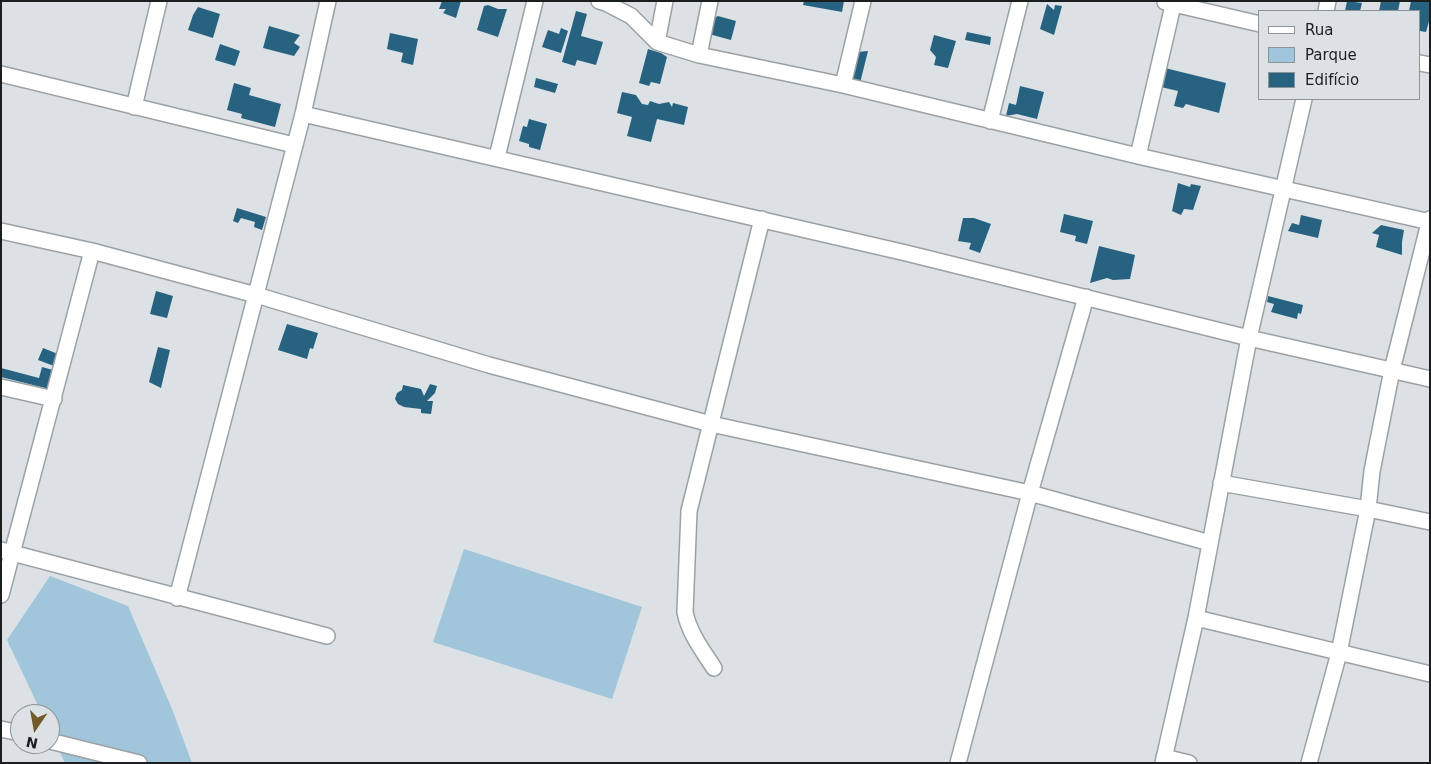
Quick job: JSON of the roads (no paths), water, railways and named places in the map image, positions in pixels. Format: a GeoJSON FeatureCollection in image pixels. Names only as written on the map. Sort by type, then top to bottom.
{"type":"FeatureCollection","features":[{"type":"Feature","properties":{"kind":"street"},"geometry":{"type":"LineString","coordinates":[[134,107],[159,1]]}},
{"type":"Feature","properties":{"kind":"street"},"geometry":{"type":"LineString","coordinates":[[177,598],[303,114],[328,1]]}},
{"type":"Feature","properties":{"kind":"street"},"geometry":{"type":"LineString","coordinates":[[497,157],[535,1]]}},
{"type":"Feature","properties":{"kind":"street"},"geometry":{"type":"LineString","coordinates":[[599,1],[631,16],[657,42],[699,54],[842,84],[1138,156],[1430,221],[1392,370],[1372,471],[1368,509],[1339,652],[1309,763]]}},
{"type":"Feature","properties":{"kind":"street"},"geometry":{"type":"LineString","coordinates":[[657,42],[665,1]]}},
{"type":"Feature","properties":{"kind":"street"},"geometry":{"type":"LineString","coordinates":[[699,54],[710,1]]}},
{"type":"Feature","properties":{"kind":"street"},"geometry":{"type":"LineString","coordinates":[[842,84],[863,1]]}},
{"type":"Feature","properties":{"kind":"street"},"geometry":{"type":"LineString","coordinates":[[990,121],[1020,1]]}},
{"type":"Feature","properties":{"kind":"street"},"geometry":{"type":"LineString","coordinates":[[1138,156],[1170,2],[1258,24]]}},
{"type":"Feature","properties":{"kind":"street"},"geometry":{"type":"LineString","coordinates":[[1,74],[294,145]]}},
{"type":"Feature","properties":{"kind":"street"},"geometry":{"type":"LineString","coordinates":[[1189,763],[1163,760],[1196,618],[1249,338],[1304,100]]}},
{"type":"Feature","properties":{"kind":"street"},"geometry":{"type":"LineString","coordinates":[[303,114],[906,252],[1249,338],[1430,379]]}},
{"type":"Feature","properties":{"kind":"street"},"geometry":{"type":"LineString","coordinates":[[714,668],[696,641],[685,612],[689,511],[762,219]]}},
{"type":"Feature","properties":{"kind":"street"},"geometry":{"type":"LineString","coordinates":[[1,230],[92,251],[256,295],[489,365],[710,424],[1030,493],[1210,543]]}},
{"type":"Feature","properties":{"kind":"street"},"geometry":{"type":"LineString","coordinates":[[1,595],[7,552],[54,400],[92,251]]}},
{"type":"Feature","properties":{"kind":"street"},"geometry":{"type":"LineString","coordinates":[[958,763],[1030,493],[1086,297]]}},
{"type":"Feature","properties":{"kind":"street"},"geometry":{"type":"LineString","coordinates":[[1,387],[54,400]]}},
{"type":"Feature","properties":{"kind":"street"},"geometry":{"type":"LineString","coordinates":[[1221,483],[1430,522]]}},
{"type":"Feature","properties":{"kind":"street"},"geometry":{"type":"LineString","coordinates":[[7,552],[327,636]]}},
{"type":"Feature","properties":{"kind":"street"},"geometry":{"type":"LineString","coordinates":[[1196,618],[1430,674]]}},
{"type":"Feature","properties":{"kind":"street"},"geometry":{"type":"LineString","coordinates":[[60,743],[139,763]]}}]}
